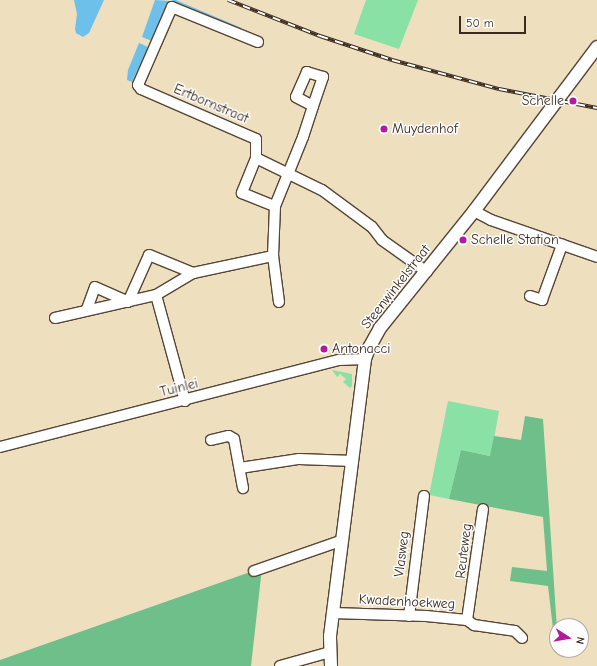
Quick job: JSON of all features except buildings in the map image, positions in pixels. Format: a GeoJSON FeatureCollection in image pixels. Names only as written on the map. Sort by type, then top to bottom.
{"type":"FeatureCollection","features":[{"type":"Feature","properties":{"kind":"street","name":"Ertbornstraat"},"geometry":{"type":"LineString","coordinates":[[256,158],[256,139],[138,87],[172,6],[258,42]]}},
{"type":"Feature","properties":{"kind":"street","name":"Steenwinkelstraat"},"geometry":{"type":"LineString","coordinates":[[331,666],[330,652],[333,612],[365,359],[380,328],[427,272],[597,47]]}},
{"type":"Feature","properties":{"kind":"street"},"geometry":{"type":"LineString","coordinates":[[279,302],[273,256],[275,206],[313,106]]}},
{"type":"Feature","properties":{"kind":"street"},"geometry":{"type":"LineString","coordinates":[[275,206],[242,193],[256,158],[322,190],[372,227],[382,240],[427,272]]}},
{"type":"Feature","properties":{"kind":"street"},"geometry":{"type":"LineString","coordinates":[[474,211],[491,220],[597,257]]}},
{"type":"Feature","properties":{"kind":"street"},"geometry":{"type":"LineString","coordinates":[[530,296],[542,300],[562,245]]}},
{"type":"Feature","properties":{"kind":"street"},"geometry":{"type":"LineString","coordinates":[[128,302],[148,254],[193,274]]}},
{"type":"Feature","properties":{"kind":"street"},"geometry":{"type":"LineString","coordinates":[[56,318],[87,309],[128,302],[156,295],[193,274],[273,256]]}},
{"type":"Feature","properties":{"kind":"street"},"geometry":{"type":"LineString","coordinates":[[87,309],[96,287],[128,302]]}},
{"type":"Feature","properties":{"kind":"street"},"geometry":{"type":"LineString","coordinates":[[156,295],[185,401]]}},
{"type":"Feature","properties":{"kind":"street","name":"Tuinlei"},"geometry":{"type":"LineString","coordinates":[[0,448],[339,360],[365,359]]}},
{"type":"Feature","properties":{"kind":"street"},"geometry":{"type":"LineString","coordinates":[[211,440],[229,436],[234,439],[243,488]]}},
{"type":"Feature","properties":{"kind":"street"},"geometry":{"type":"LineString","coordinates":[[240,468],[299,459],[353,461]]}},
{"type":"Feature","properties":{"kind":"street","name":"Vlasweg"},"geometry":{"type":"LineString","coordinates":[[409,616],[424,496]]}},
{"type":"Feature","properties":{"kind":"street","name":"Reuteweg"},"geometry":{"type":"LineString","coordinates":[[467,620],[483,509]]}},
{"type":"Feature","properties":{"kind":"street"},"geometry":{"type":"LineString","coordinates":[[254,570],[343,540]]}},
{"type":"Feature","properties":{"kind":"street","name":"Kwadenhoekweg"},"geometry":{"type":"LineString","coordinates":[[333,612],[467,620],[474,625],[515,631],[522,638]]}},
{"type":"Feature","properties":{"kind":"street"},"geometry":{"type":"LineString","coordinates":[[280,666],[330,652]]}},
{"type":"Feature","properties":{"kind":"green space"},"geometry":{"type":"Polygon","coordinates":[[[366,0],[418,0],[399,49],[354,34],[366,0]]]}},
{"type":"Feature","properties":{"kind":"green space"},"geometry":{"type":"Polygon","coordinates":[[[332,370],[352,374],[352,386],[350,388],[343,382],[346,379],[340,374],[337,377],[332,370]]]}},
{"type":"Feature","properties":{"kind":"green space"},"geometry":{"type":"Polygon","coordinates":[[[448,401],[499,411],[491,456],[461,450],[449,499],[429,495],[448,401]]]}},
{"type":"Feature","properties":{"kind":"green space"},"geometry":{"type":"Polygon","coordinates":[[[525,416],[543,419],[556,618],[552,618],[548,586],[510,581],[512,567],[547,571],[543,517],[449,499],[461,450],[490,456],[494,436],[521,440],[525,416]]]}},
{"type":"Feature","properties":{"kind":"green space"},"geometry":{"type":"Polygon","coordinates":[[[262,568],[251,666],[0,666],[0,660],[262,568]]]}},
{"type":"Feature","properties":{"kind":"water"},"geometry":{"type":"Polygon","coordinates":[[[74,0],[104,0],[89,33],[83,37],[76,33],[75,29],[77,14],[74,0]]]}},
{"type":"Feature","properties":{"kind":"water"},"geometry":{"type":"Polygon","coordinates":[[[155,0],[169,1],[152,41],[142,37],[155,0]]]}},
{"type":"Feature","properties":{"kind":"water"},"geometry":{"type":"Polygon","coordinates":[[[139,43],[148,47],[132,82],[127,80],[128,70],[139,43]]]}},
{"type":"Feature","properties":{"kind":"waterway"},"geometry":{"type":"LineString","coordinates":[[173,0],[239,28]]}},
{"type":"Feature","properties":{"kind":"railway"},"geometry":{"type":"LineString","coordinates":[[228,0],[320,36],[392,60],[499,89],[597,108]]}},
{"type":"Feature","properties":{"kind":"place","name":"Schelle"},"geometry":{"type":"Point","coordinates":[573,101]}},
{"type":"Feature","properties":{"kind":"place","name":"Muydenhof"},"geometry":{"type":"Point","coordinates":[384,129]}},
{"type":"Feature","properties":{"kind":"place","name":"Schelle Station"},"geometry":{"type":"Point","coordinates":[463,240]}},
{"type":"Feature","properties":{"kind":"place","name":"Antonacci"},"geometry":{"type":"Point","coordinates":[324,349]}}]}
